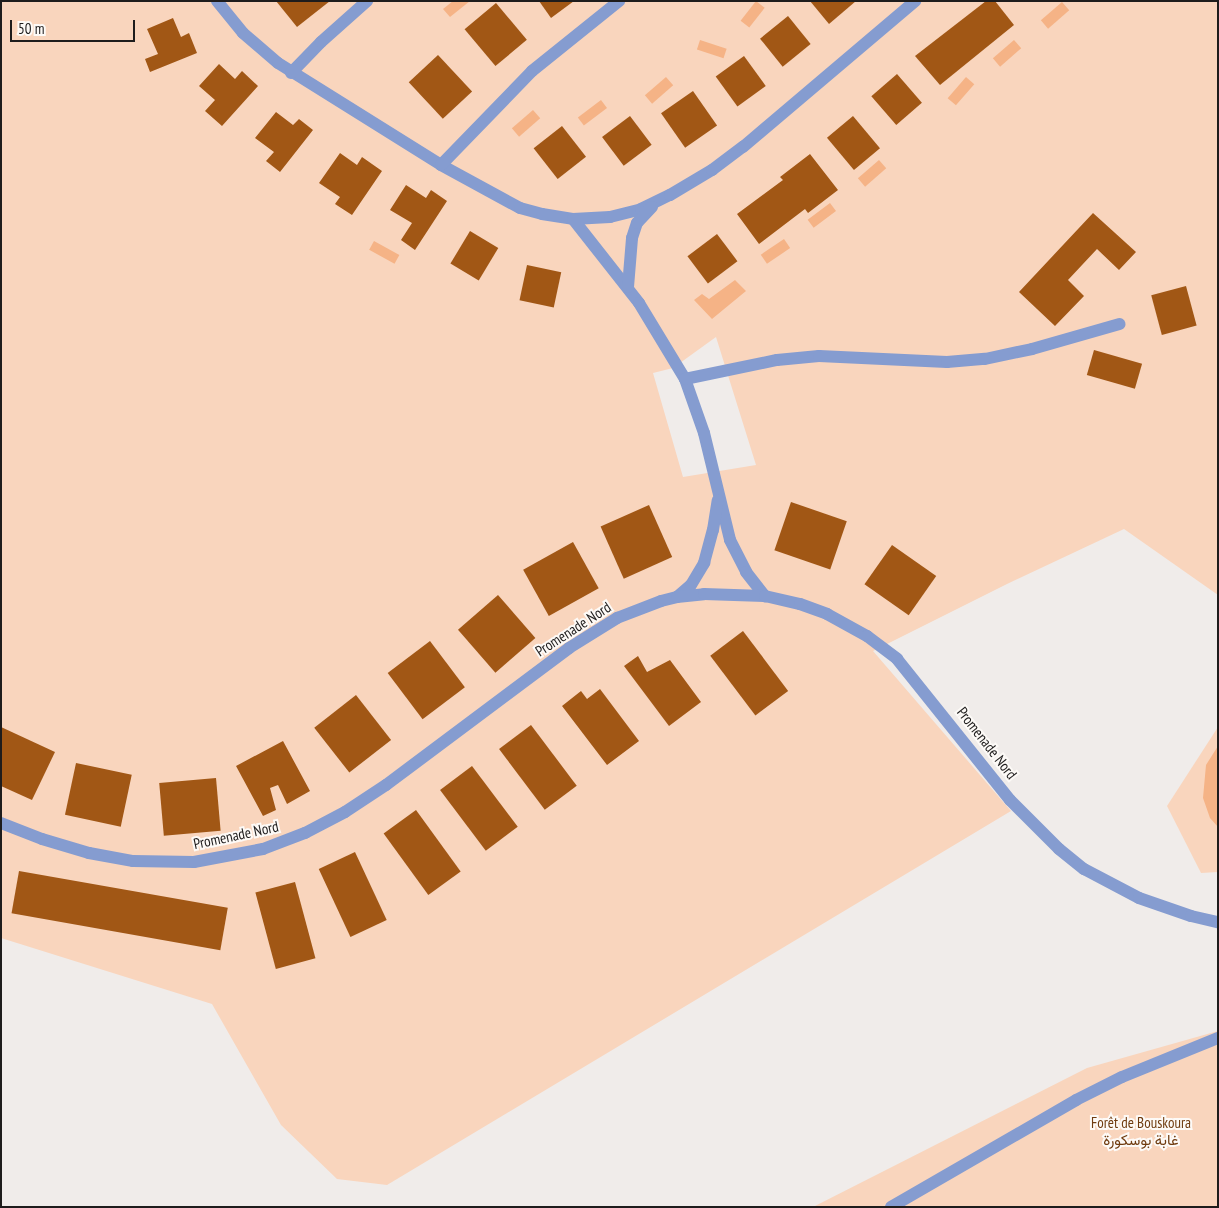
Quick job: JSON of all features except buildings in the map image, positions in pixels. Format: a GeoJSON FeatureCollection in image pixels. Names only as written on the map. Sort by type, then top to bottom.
{"type":"FeatureCollection","features":[{"type":"Feature","properties":{"kind":"street"},"geometry":{"type":"LineString","coordinates":[[217,1],[229,18],[253,43],[292,73],[441,165],[520,208],[573,219],[618,216],[655,203],[712,170],[743,147],[915,1]]}},
{"type":"Feature","properties":{"kind":"street"},"geometry":{"type":"LineString","coordinates":[[292,73],[321,42],[367,1]]}},
{"type":"Feature","properties":{"kind":"street"},"geometry":{"type":"LineString","coordinates":[[441,165],[532,71],[619,1]]}},
{"type":"Feature","properties":{"kind":"street"},"geometry":{"type":"LineString","coordinates":[[628,288],[629,258],[635,229],[644,213],[655,203]]}},
{"type":"Feature","properties":{"kind":"street"},"geometry":{"type":"LineString","coordinates":[[573,219],[628,288],[668,349],[685,379],[704,433],[734,551],[746,572],[765,596]]}},
{"type":"Feature","properties":{"kind":"street"},"geometry":{"type":"LineString","coordinates":[[685,379],[777,360],[818,356],[947,362],[985,359],[1032,349],[1120,324]]}},
{"type":"Feature","properties":{"kind":"street"},"geometry":{"type":"LineString","coordinates":[[678,597],[692,585],[704,563],[713,530],[719,495]]}},
{"type":"Feature","properties":{"kind":"street","name":"Promenade Nord"},"geometry":{"type":"LineString","coordinates":[[1,823],[42,839],[89,853],[153,862],[213,859],[263,849],[286,842],[326,823],[386,785],[466,723],[600,628],[631,612],[661,600],[678,597],[704,594],[765,596],[800,604],[827,614],[867,636],[897,659],[1010,800],[1058,849],[1084,869],[1139,898],[1191,916],[1218,922]]}},
{"type":"Feature","properties":{"kind":"street"},"geometry":{"type":"LineString","coordinates":[[891,1207],[1076,1100],[1122,1077],[1218,1038]]}},
{"type":"Feature","properties":{"kind":"green space"},"geometry":{"type":"Polygon","coordinates":[[[1,1],[1218,1],[1218,595],[1124,529],[1007,584],[873,651],[1011,811],[387,1185],[337,1179],[281,1125],[212,1004],[1,938],[1,1]],[[716,337],[673,368],[653,373],[683,477],[756,465],[716,337]]]}},
{"type":"Feature","properties":{"kind":"green space"},"geometry":{"type":"Polygon","coordinates":[[[1218,727],[1218,872],[1201,873],[1167,806],[1218,727]]]}},
{"type":"Feature","properties":{"kind":"green space","name":"Forêt de Bouskoura غابة بوسكورة"},"geometry":{"type":"Polygon","coordinates":[[[1218,1031],[1218,1207],[813,1207],[1087,1068],[1218,1031]]]}},
{"type":"Feature","properties":{"kind":"shaded area"},"geometry":{"type":"Polygon","coordinates":[[[453,1],[470,1],[450,17],[443,9],[453,1]]]}},
{"type":"Feature","properties":{"kind":"shaded area"},"geometry":{"type":"Polygon","coordinates":[[[756,1],[765,8],[749,27],[741,21],[756,1]]]}},
{"type":"Feature","properties":{"kind":"shaded area"},"geometry":{"type":"Polygon","coordinates":[[[1062,2],[1069,10],[1048,29],[1041,20],[1062,2]]]}},
{"type":"Feature","properties":{"kind":"shaded area"},"geometry":{"type":"Polygon","coordinates":[[[700,40],[727,49],[724,58],[697,50],[700,40]]]}},
{"type":"Feature","properties":{"kind":"shaded area"},"geometry":{"type":"Polygon","coordinates":[[[1014,40],[1021,48],[1000,67],[993,58],[1014,40]]]}},
{"type":"Feature","properties":{"kind":"shaded area"},"geometry":{"type":"Polygon","coordinates":[[[666,77],[673,85],[652,104],[645,95],[666,77]]]}},
{"type":"Feature","properties":{"kind":"shaded area"},"geometry":{"type":"Polygon","coordinates":[[[966,77],[974,84],[956,105],[948,98],[966,77]]]}},
{"type":"Feature","properties":{"kind":"shaded area"},"geometry":{"type":"Polygon","coordinates":[[[601,100],[607,108],[584,125],[578,117],[601,100]]]}},
{"type":"Feature","properties":{"kind":"shaded area"},"geometry":{"type":"Polygon","coordinates":[[[533,110],[540,118],[519,137],[512,128],[533,110]]]}},
{"type":"Feature","properties":{"kind":"shaded area"},"geometry":{"type":"Polygon","coordinates":[[[879,160],[886,168],[865,187],[858,178],[879,160]]]}},
{"type":"Feature","properties":{"kind":"shaded area"},"geometry":{"type":"Polygon","coordinates":[[[830,203],[836,211],[814,228],[808,220],[830,203]]]}},
{"type":"Feature","properties":{"kind":"shaded area"},"geometry":{"type":"Polygon","coordinates":[[[784,239],[790,248],[767,264],[761,255],[784,239]]]}},
{"type":"Feature","properties":{"kind":"shaded area"},"geometry":{"type":"Polygon","coordinates":[[[374,241],[399,255],[395,264],[369,250],[374,241]]]}},
{"type":"Feature","properties":{"kind":"shaded area"},"geometry":{"type":"Polygon","coordinates":[[[735,280],[746,291],[712,319],[694,300],[702,294],[709,299],[735,280]]]}},
{"type":"Feature","properties":{"kind":"shaded area"},"geometry":{"type":"Polygon","coordinates":[[[1218,746],[1218,827],[1210,818],[1203,798],[1206,765],[1218,746]]]}}]}
